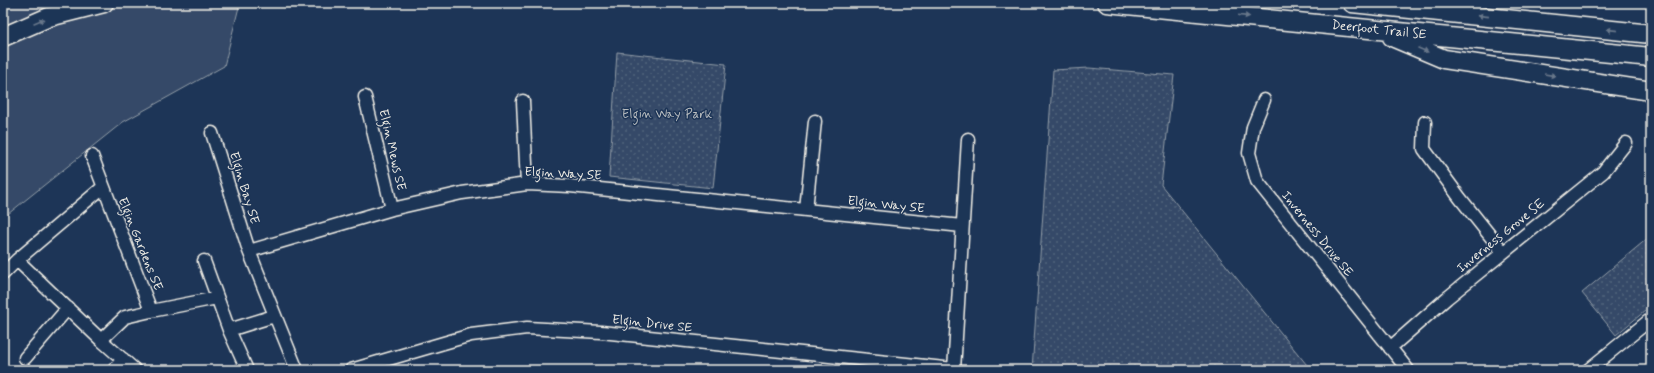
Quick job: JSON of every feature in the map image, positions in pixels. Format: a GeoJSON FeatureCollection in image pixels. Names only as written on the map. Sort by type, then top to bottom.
{"type":"FeatureCollection","features":[{"type":"Feature","properties":{"kind":"highway"},"geometry":{"type":"LineString","coordinates":[[3,37],[49,17],[104,3]]}},
{"type":"Feature","properties":{"kind":"highway","name":"Deerfoot Trail SE"},"geometry":{"type":"LineString","coordinates":[[1107,3],[1651,57]]}},
{"type":"Feature","properties":{"kind":"highway","name":"Deerfoot Trail SE"},"geometry":{"type":"LineString","coordinates":[[1352,3],[1651,34]]}},
{"type":"Feature","properties":{"kind":"highway"},"geometry":{"type":"LineString","coordinates":[[1375,29],[1444,59],[1651,91]]}},
{"type":"Feature","properties":{"kind":"street","name":"Elgin Mews SE"},"geometry":{"type":"LineString","coordinates":[[365,97],[392,209]]}},
{"type":"Feature","properties":{"kind":"street","name":"Inverness Drive SE"},"geometry":{"type":"LineString","coordinates":[[1264,100],[1253,128],[1249,153],[1257,181],[1408,370]]}},
{"type":"Feature","properties":{"kind":"street"},"geometry":{"type":"LineString","coordinates":[[523,101],[527,184]]}},
{"type":"Feature","properties":{"kind":"street"},"geometry":{"type":"LineString","coordinates":[[806,210],[815,121]]}},
{"type":"Feature","properties":{"kind":"street"},"geometry":{"type":"LineString","coordinates":[[1425,122],[1424,149],[1460,198],[1503,252]]}},
{"type":"Feature","properties":{"kind":"street","name":"Elgin Bay SE"},"geometry":{"type":"LineString","coordinates":[[212,133],[249,251]]}},
{"type":"Feature","properties":{"kind":"street"},"geometry":{"type":"LineString","coordinates":[[954,370],[968,139]]}},
{"type":"Feature","properties":{"kind":"street","name":"Inverness Grove SE"},"geometry":{"type":"LineString","coordinates":[[1390,348],[1503,252],[1602,172],[1626,143]]}},
{"type":"Feature","properties":{"kind":"street","name":"Elgin Gardens SE"},"geometry":{"type":"LineString","coordinates":[[92,156],[102,188],[151,311]]}},
{"type":"Feature","properties":{"kind":"street","name":"Elgin Way SE"},"geometry":{"type":"LineString","coordinates":[[249,251],[392,209],[462,193],[527,184],[962,226]]}},
{"type":"Feature","properties":{"kind":"street","name":"Elgin Gardens SE"},"geometry":{"type":"LineString","coordinates":[[3,274],[17,260],[102,188]]}},
{"type":"Feature","properties":{"kind":"street"},"geometry":{"type":"LineString","coordinates":[[249,251],[297,370]]}},
{"type":"Feature","properties":{"kind":"street"},"geometry":{"type":"LineString","coordinates":[[17,260],[101,340],[135,370]]}},
{"type":"Feature","properties":{"kind":"street"},"geometry":{"type":"LineString","coordinates":[[204,261],[229,330],[247,370]]}},
{"type":"Feature","properties":{"kind":"street","name":"Elgin Gardens SE"},"geometry":{"type":"LineString","coordinates":[[101,340],[125,317],[217,298]]}},
{"type":"Feature","properties":{"kind":"street"},"geometry":{"type":"LineString","coordinates":[[25,358],[68,308]]}},
{"type":"Feature","properties":{"kind":"street"},"geometry":{"type":"LineString","coordinates":[[229,330],[274,316]]}},
{"type":"Feature","properties":{"kind":"street"},"geometry":{"type":"LineString","coordinates":[[1588,370],[1650,321]]}},
{"type":"Feature","properties":{"kind":"street","name":"Elgin Drive SE"},"geometry":{"type":"LineString","coordinates":[[351,370],[471,335],[527,328],[601,332],[954,370]]}},
{"type":"Feature","properties":{"kind":"street"},"geometry":{"type":"LineString","coordinates":[[114,370],[123,359]]}},
{"type":"Feature","properties":{"kind":"green space"},"geometry":{"type":"Polygon","coordinates":[[[3,3],[240,3],[224,66],[123,122],[3,218],[3,3]]]}},
{"type":"Feature","properties":{"kind":"green space","name":"Elgin Way Park"},"geometry":{"type":"Polygon","coordinates":[[[617,52],[726,64],[713,188],[609,177],[617,52]]]}},
{"type":"Feature","properties":{"kind":"green space"},"geometry":{"type":"Polygon","coordinates":[[[1089,68],[1174,75],[1161,185],[1311,370],[1032,370],[1053,70],[1089,68]]]}},
{"type":"Feature","properties":{"kind":"green space"},"geometry":{"type":"Polygon","coordinates":[[[1648,238],[1651,242],[1651,306],[1616,335],[1582,293],[1648,238]]]}}]}
